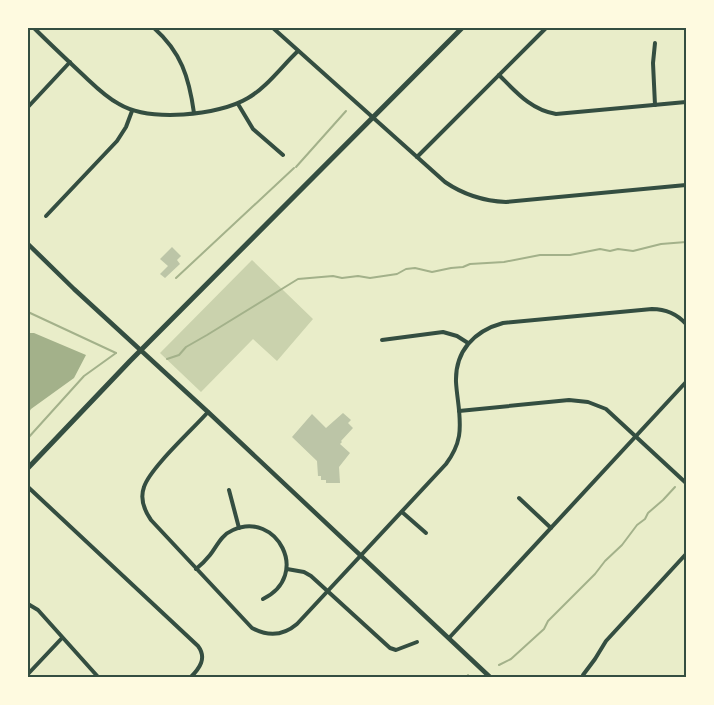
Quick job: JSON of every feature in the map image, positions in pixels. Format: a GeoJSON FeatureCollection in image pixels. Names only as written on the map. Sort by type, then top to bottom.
{"type":"FeatureCollection","features":[{"type":"Feature","properties":{"kind":"main road"},"geometry":{"type":"LineString","coordinates":[[28,468],[141,350],[462,28]]}},
{"type":"Feature","properties":{"kind":"street"},"geometry":{"type":"LineString","coordinates":[[34,28],[107,97],[132,110],[158,115],[222,109],[238,104],[260,90],[298,50]]}},
{"type":"Feature","properties":{"kind":"street"},"geometry":{"type":"LineString","coordinates":[[154,28],[166,40],[182,63],[191,91],[194,112]]}},
{"type":"Feature","properties":{"kind":"street"},"geometry":{"type":"LineString","coordinates":[[273,28],[445,182],[456,190],[478,199],[517,202],[686,185]]}},
{"type":"Feature","properties":{"kind":"street"},"geometry":{"type":"LineString","coordinates":[[417,157],[546,28]]}},
{"type":"Feature","properties":{"kind":"street"},"geometry":{"type":"LineString","coordinates":[[654,105],[653,63],[655,43]]}},
{"type":"Feature","properties":{"kind":"street"},"geometry":{"type":"LineString","coordinates":[[28,107],[70,62]]}},
{"type":"Feature","properties":{"kind":"street"},"geometry":{"type":"LineString","coordinates":[[499,75],[528,103],[550,113],[562,114],[686,102]]}},
{"type":"Feature","properties":{"kind":"street"},"geometry":{"type":"LineString","coordinates":[[238,104],[253,129],[283,155]]}},
{"type":"Feature","properties":{"kind":"street"},"geometry":{"type":"LineString","coordinates":[[46,216],[117,140],[126,127],[132,110]]}},
{"type":"Feature","properties":{"kind":"street"},"geometry":{"type":"LineString","coordinates":[[28,244],[74,290],[208,412],[491,678]]}},
{"type":"Feature","properties":{"kind":"street"},"geometry":{"type":"LineString","coordinates":[[208,412],[150,475],[144,487],[142,500],[145,510],[150,520],[244,621],[252,628],[275,634],[294,627],[452,456],[460,434],[456,382],[461,354],[468,343],[484,330],[503,324],[652,309],[664,310],[674,314],[686,324]]}},
{"type":"Feature","properties":{"kind":"street"},"geometry":{"type":"LineString","coordinates":[[382,340],[443,332],[457,336],[468,343]]}},
{"type":"Feature","properties":{"kind":"street"},"geometry":{"type":"LineString","coordinates":[[448,638],[686,382]]}},
{"type":"Feature","properties":{"kind":"street"},"geometry":{"type":"LineString","coordinates":[[459,411],[569,400],[582,400],[594,403],[606,409],[686,483]]}},
{"type":"Feature","properties":{"kind":"street"},"geometry":{"type":"LineString","coordinates":[[28,487],[198,646],[203,658],[200,666],[190,678]]}},
{"type":"Feature","properties":{"kind":"street"},"geometry":{"type":"LineString","coordinates":[[229,490],[239,528]]}},
{"type":"Feature","properties":{"kind":"street"},"geometry":{"type":"LineString","coordinates":[[520,498],[551,528]]}},
{"type":"Feature","properties":{"kind":"street"},"geometry":{"type":"LineString","coordinates":[[402,512],[426,533]]}},
{"type":"Feature","properties":{"kind":"street"},"geometry":{"type":"LineString","coordinates":[[196,569],[210,555],[216,544],[225,534],[239,528],[260,528],[274,535],[283,549],[287,569],[278,590],[263,599]]}},
{"type":"Feature","properties":{"kind":"street"},"geometry":{"type":"LineString","coordinates":[[585,678],[583,675],[606,640],[686,554]]}},
{"type":"Feature","properties":{"kind":"street"},"geometry":{"type":"LineString","coordinates":[[287,569],[304,572],[312,576],[390,648],[396,650],[417,642]]}},
{"type":"Feature","properties":{"kind":"street"},"geometry":{"type":"LineString","coordinates":[[28,604],[38,610],[99,678]]}},
{"type":"Feature","properties":{"kind":"street"},"geometry":{"type":"LineString","coordinates":[[28,674],[62,638]]}},
{"type":"Feature","properties":{"kind":"shaded area"},"geometry":{"type":"Polygon","coordinates":[[[252,260],[313,319],[277,361],[253,339],[201,392],[160,353],[252,260]]]}},
{"type":"Feature","properties":{"kind":"shaded area"},"geometry":{"type":"Polygon","coordinates":[[[28,333],[34,333],[86,355],[74,378],[31,409],[28,414],[28,333]]]}},
{"type":"Feature","properties":{"kind":"building"},"geometry":{"type":"Polygon","coordinates":[[[172,247],[181,256],[177,260],[180,264],[165,278],[160,274],[168,266],[160,259],[172,247]]]}},
{"type":"Feature","properties":{"kind":"building"},"geometry":{"type":"Polygon","coordinates":[[[343,413],[351,420],[348,423],[353,428],[340,444],[350,453],[339,467],[340,483],[326,483],[326,480],[321,480],[321,476],[318,476],[317,461],[292,437],[312,414],[326,428],[343,413]]]}},
{"type":"Feature","properties":{"kind":"waterway"},"geometry":{"type":"LineString","coordinates":[[296,167],[346,111]]}},
{"type":"Feature","properties":{"kind":"waterway"},"geometry":{"type":"LineString","coordinates":[[176,278],[294,168]]}},
{"type":"Feature","properties":{"kind":"waterway"},"geometry":{"type":"LineString","coordinates":[[167,359],[179,355],[186,347],[298,279],[333,276],[342,278],[358,276],[370,278],[397,274],[406,269],[415,268],[432,272],[470,264],[504,262],[540,255],[570,255],[600,249],[633,251],[661,244],[686,242]]}},
{"type":"Feature","properties":{"kind":"waterway"},"geometry":{"type":"LineString","coordinates":[[28,312],[116,353]]}},
{"type":"Feature","properties":{"kind":"waterway"},"geometry":{"type":"LineString","coordinates":[[28,438],[84,376],[116,353]]}},
{"type":"Feature","properties":{"kind":"waterway"},"geometry":{"type":"LineString","coordinates":[[499,665],[511,659],[544,629],[548,621],[595,574],[605,561],[622,545],[637,525],[645,519],[648,513],[675,487]]}}]}
